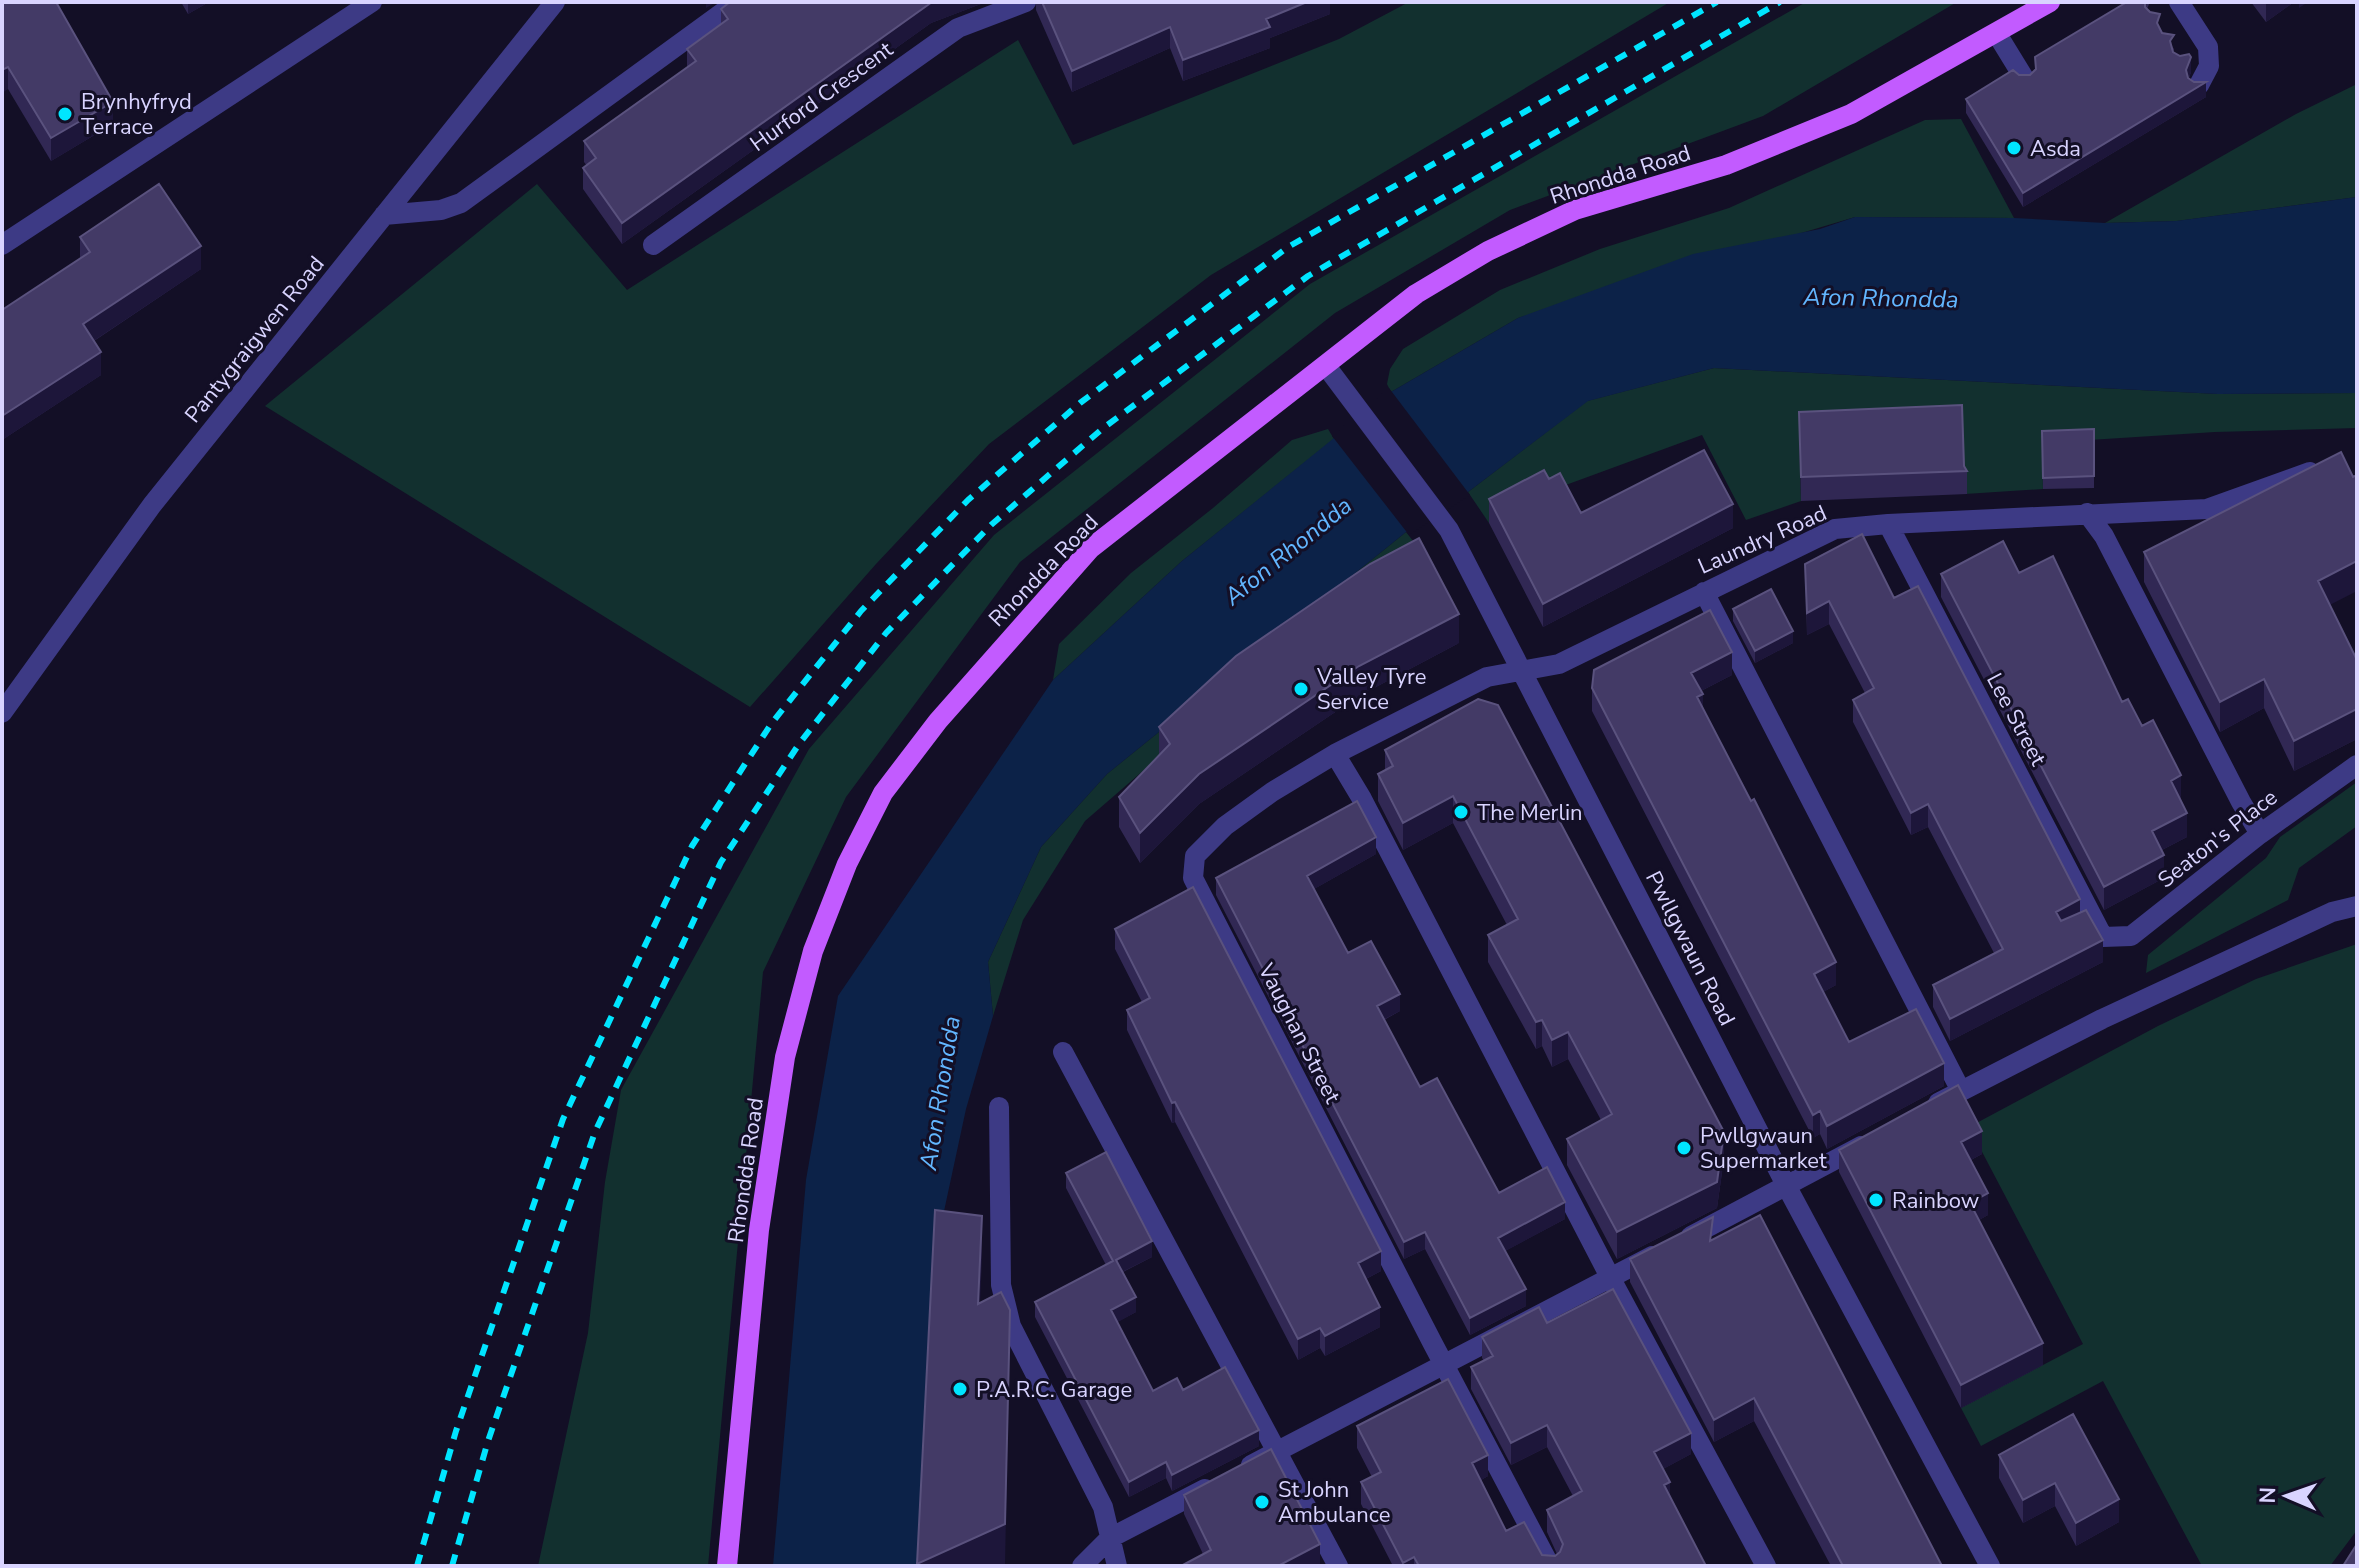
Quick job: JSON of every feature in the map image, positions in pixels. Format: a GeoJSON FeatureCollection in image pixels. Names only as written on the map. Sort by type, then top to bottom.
{"type":"FeatureCollection","features":[{"type":"Feature","properties":{"kind":"main road","name":"Rhondda Road"},"geometry":{"type":"LineString","coordinates":[[727,1566],[759,1230],[785,1057],[813,951],[847,864],[883,793],[938,721],[1091,548],[1416,294],[1488,251],[1575,210],[1726,165],[1851,114],[2050,2]]}},
{"type":"Feature","properties":{"kind":"street"},"geometry":{"type":"LineString","coordinates":[[2,245],[372,2]]}},
{"type":"Feature","properties":{"kind":"street","name":"Pantygraigwen Road"},"geometry":{"type":"LineString","coordinates":[[2,713],[152,505],[555,2]]}},
{"type":"Feature","properties":{"kind":"street"},"geometry":{"type":"LineString","coordinates":[[384,215],[441,210],[461,203],[737,2]]}},
{"type":"Feature","properties":{"kind":"street","name":"Hurford Crescent"},"geometry":{"type":"LineString","coordinates":[[653,245],[958,28],[1026,2]]}},
{"type":"Feature","properties":{"kind":"street"},"geometry":{"type":"LineString","coordinates":[[2173,5],[2180,21],[2175,29]]}},
{"type":"Feature","properties":{"kind":"street"},"geometry":{"type":"LineString","coordinates":[[2173,5],[2208,47],[2209,66],[2199,85]]}},
{"type":"Feature","properties":{"kind":"street"},"geometry":{"type":"LineString","coordinates":[[2183,58],[2193,48],[2198,33]]}},
{"type":"Feature","properties":{"kind":"street"},"geometry":{"type":"LineString","coordinates":[[1997,34],[2024,78]]}},
{"type":"Feature","properties":{"kind":"street","name":"Pwllgwaun Road"},"geometry":{"type":"LineString","coordinates":[[1326,366],[1449,530],[1787,1187],[1990,1566]]}},
{"type":"Feature","properties":{"kind":"street","name":"Laundry Road"},"geometry":{"type":"LineString","coordinates":[[1521,670],[1559,664],[1835,529],[2087,513],[2207,509],[2322,467]]}},
{"type":"Feature","properties":{"kind":"street"},"geometry":{"type":"LineString","coordinates":[[2087,513],[2104,536],[2260,834]]}},
{"type":"Feature","properties":{"kind":"street","name":"Lee Street"},"geometry":{"type":"LineString","coordinates":[[1888,524],[2103,937]]}},
{"type":"Feature","properties":{"kind":"street"},"geometry":{"type":"LineString","coordinates":[[1704,592],[1961,1091]]}},
{"type":"Feature","properties":{"kind":"street","name":"Vaughan Street"},"geometry":{"type":"LineString","coordinates":[[1521,670],[1487,677],[1335,754],[1272,792],[1225,826],[1195,856],[1193,878],[1550,1566]]}},
{"type":"Feature","properties":{"kind":"street"},"geometry":{"type":"LineString","coordinates":[[1335,754],[1766,1566]]}},
{"type":"Feature","properties":{"kind":"street","name":"Seaton's Place"},"geometry":{"type":"LineString","coordinates":[[2103,937],[2131,936],[2260,834],[2357,765]]}},
{"type":"Feature","properties":{"kind":"street"},"geometry":{"type":"LineString","coordinates":[[1917,1115],[2116,1012],[2332,912],[2357,906]]}},
{"type":"Feature","properties":{"kind":"street"},"geometry":{"type":"LineString","coordinates":[[1063,1052],[1338,1566]]}},
{"type":"Feature","properties":{"kind":"street"},"geometry":{"type":"LineString","coordinates":[[999,1107],[1001,1285],[1011,1326],[1103,1507],[1117,1566]]}},
{"type":"Feature","properties":{"kind":"street"},"geometry":{"type":"LineString","coordinates":[[1082,1566],[1110,1538],[1787,1187],[1877,1137]]}},
{"type":"Feature","properties":{"kind":"green space"},"geometry":{"type":"Polygon","coordinates":[[[1409,2],[1670,2],[1211,275],[989,444],[876,564],[750,707],[265,406],[537,184],[627,290],[1018,40],[1073,145],[1339,39],[1409,2]]]}},
{"type":"Feature","properties":{"kind":"green space"},"geometry":{"type":"Polygon","coordinates":[[[1806,2],[1957,2],[1763,116],[1510,210],[1335,313],[1020,562],[846,797],[763,972],[708,1566],[538,1566],[588,1333],[605,1182],[621,1090],[809,749],[994,535],[1310,284],[1806,2]]]}},
{"type":"Feature","properties":{"kind":"green space"},"geometry":{"type":"Polygon","coordinates":[[[2357,84],[2357,197],[2177,221],[2105,223],[2296,114],[2357,84]]]}},
{"type":"Feature","properties":{"kind":"green space"},"geometry":{"type":"Polygon","coordinates":[[[1961,119],[2014,218],[1855,217],[1518,318],[1391,392],[1387,384],[1390,369],[1403,349],[1500,290],[1600,249],[1729,208],[1925,120],[1961,119]]]}},
{"type":"Feature","properties":{"kind":"green space"},"geometry":{"type":"Polygon","coordinates":[[[1714,368],[2218,394],[2357,393],[2357,428],[2215,432],[2042,443],[2043,489],[1965,494],[1799,436],[1801,501],[1746,520],[1702,435],[1544,493],[1489,523],[1468,492],[1587,401],[1714,368]]]}},
{"type":"Feature","properties":{"kind":"green space"},"geometry":{"type":"Polygon","coordinates":[[[1328,429],[1334,439],[1182,561],[1053,680],[1059,644],[1131,573],[1292,440],[1328,429]]]}},
{"type":"Feature","properties":{"kind":"green space"},"geometry":{"type":"Polygon","coordinates":[[[1406,532],[1421,551],[1159,757],[1085,821],[1023,920],[993,1016],[988,962],[1041,847],[1107,774],[1406,532]]]}},
{"type":"Feature","properties":{"kind":"green space"},"geometry":{"type":"Polygon","coordinates":[[[2357,782],[2357,826],[2299,868],[2288,900],[2146,973],[2148,955],[2266,858],[2280,837],[2357,782]]]}},
{"type":"Feature","properties":{"kind":"green space"},"geometry":{"type":"Polygon","coordinates":[[[2357,944],[2357,1530],[2330,1566],[2202,1566],[2103,1381],[1981,1446],[1961,1408],[2083,1344],[1969,1127],[2158,1026],[2256,979],[2357,944]]]}},
{"type":"Feature","properties":{"kind":"water","name":"Afon Rhondda"},"geometry":{"type":"Polygon","coordinates":[[[2357,197],[2357,393],[2218,394],[1714,368],[1588,401],[1468,492],[1406,532],[1107,774],[1041,847],[988,962],[993,1016],[966,1109],[935,1253],[919,1566],[773,1566],[806,1180],[838,996],[1053,680],[1182,561],[1391,392],[1518,318],[1693,254],[1820,229],[1855,217],[2014,218],[2105,223],[2176,221],[2357,197]]]}},
{"type":"Feature","properties":{"kind":"pier"},"geometry":{"type":"Polygon","coordinates":[[[1389,388],[1470,495],[1409,535],[1332,436],[1389,388]]]}},
{"type":"Feature","properties":{"kind":"building"},"geometry":{"type":"Polygon","coordinates":[[[2,2],[56,2],[113,102],[51,138],[8,67],[2,70],[2,2]]]}},
{"type":"Feature","properties":{"kind":"building"},"geometry":{"type":"Polygon","coordinates":[[[730,2],[932,2],[622,223],[583,168],[596,158],[584,141],[696,61],[687,49],[728,19],[721,9],[730,2]]]}},
{"type":"Feature","properties":{"kind":"building"},"geometry":{"type":"Polygon","coordinates":[[[1042,2],[1307,2],[1266,19],[1270,27],[1183,60],[1170,27],[1072,71],[1042,2]]]}},
{"type":"Feature","properties":{"kind":"building","name":"Asda"},"geometry":{"type":"Polygon","coordinates":[[[2127,2],[2145,2],[2150,12],[2160,14],[2157,23],[2162,33],[2174,35],[2170,41],[2173,52],[2191,57],[2186,70],[2188,78],[2194,82],[2206,82],[2023,193],[1966,99],[2013,70],[2019,75],[2030,75],[2036,69],[2035,57],[2127,2]]]}},
{"type":"Feature","properties":{"kind":"building"},"geometry":{"type":"Polygon","coordinates":[[[159,184],[201,246],[83,324],[101,352],[2,416],[2,310],[90,252],[80,237],[159,184]]]}},
{"type":"Feature","properties":{"kind":"building"},"geometry":{"type":"Polygon","coordinates":[[[1962,405],[1964,466],[1967,471],[1801,477],[1799,412],[1962,405]]]}},
{"type":"Feature","properties":{"kind":"building"},"geometry":{"type":"Polygon","coordinates":[[[2094,429],[2094,476],[2043,478],[2042,431],[2094,429]]]}},
{"type":"Feature","properties":{"kind":"building"},"geometry":{"type":"Polygon","coordinates":[[[1704,450],[1733,504],[1543,604],[1489,499],[1544,470],[1549,479],[1560,473],[1581,513],[1704,450]]]}},
{"type":"Feature","properties":{"kind":"building"},"geometry":{"type":"Polygon","coordinates":[[[2341,452],[2353,477],[2357,475],[2357,561],[2318,581],[2357,660],[2357,709],[2294,741],[2264,679],[2220,702],[2144,552],[2341,452]]]}},
{"type":"Feature","properties":{"kind":"building"},"geometry":{"type":"Polygon","coordinates":[[[1862,534],[1894,598],[1918,586],[2080,899],[2056,912],[2061,921],[2086,910],[2103,940],[1950,1019],[1933,985],[2003,949],[1928,804],[1911,813],[1853,700],[1874,688],[1829,601],[1807,613],[1805,564],[1862,534]]]}},
{"type":"Feature","properties":{"kind":"building"},"geometry":{"type":"Polygon","coordinates":[[[1419,538],[1459,614],[1359,666],[1199,774],[1140,833],[1119,797],[1170,744],[1159,727],[1236,656],[1370,564],[1419,538]]]}},
{"type":"Feature","properties":{"kind":"building"},"geometry":{"type":"Polygon","coordinates":[[[2003,541],[2019,573],[2053,556],[2122,702],[2128,699],[2142,726],[2153,720],[2181,775],[2171,781],[2187,813],[2152,831],[2164,855],[2104,887],[1941,574],[2003,541]]]}},
{"type":"Feature","properties":{"kind":"building"},"geometry":{"type":"Polygon","coordinates":[[[1771,589],[1793,631],[1755,651],[1733,609],[1771,589]]]}},
{"type":"Feature","properties":{"kind":"building"},"geometry":{"type":"Polygon","coordinates":[[[1710,610],[1732,652],[1691,673],[1703,694],[1697,697],[1751,801],[1754,799],[1836,962],[1814,974],[1849,1042],[1916,1009],[1944,1063],[1827,1126],[1820,1111],[1813,1115],[1592,688],[1594,670],[1710,610]]]}},
{"type":"Feature","properties":{"kind":"building"},"geometry":{"type":"Polygon","coordinates":[[[1478,699],[1498,705],[1724,1132],[1717,1182],[1617,1232],[1567,1139],[1612,1114],[1568,1032],[1552,1040],[1542,1020],[1536,1022],[1488,935],[1518,919],[1453,796],[1403,823],[1378,774],[1393,766],[1385,750],[1478,699]]]}},
{"type":"Feature","properties":{"kind":"building"},"geometry":{"type":"Polygon","coordinates":[[[1357,801],[1376,837],[1307,876],[1348,953],[1371,941],[1400,994],[1377,1006],[1420,1087],[1437,1078],[1499,1193],[1547,1167],[1565,1202],[1498,1238],[1526,1289],[1470,1318],[1425,1232],[1404,1242],[1216,878],[1357,801]]]}},
{"type":"Feature","properties":{"kind":"building"},"geometry":{"type":"Polygon","coordinates":[[[1193,887],[1381,1251],[1358,1263],[1380,1307],[1325,1336],[1320,1328],[1298,1339],[1175,1102],[1172,1103],[1127,1010],[1150,998],[1115,929],[1193,887]]]}},
{"type":"Feature","properties":{"kind":"building"},"geometry":{"type":"Polygon","coordinates":[[[1958,1085],[1982,1131],[1961,1142],[1988,1193],[1970,1203],[2043,1343],[1961,1385],[1839,1150],[1958,1085]]]}},
{"type":"Feature","properties":{"kind":"building"},"geometry":{"type":"Polygon","coordinates":[[[1106,1152],[1152,1241],[1116,1260],[1136,1297],[1111,1310],[1153,1391],[1177,1378],[1183,1390],[1225,1367],[1259,1430],[1172,1475],[1166,1462],[1129,1482],[1035,1302],[1113,1261],[1066,1173],[1106,1152]]]}},
{"type":"Feature","properties":{"kind":"building","name":"P.A.R.C. Garage"},"geometry":{"type":"Polygon","coordinates":[[[935,1210],[982,1216],[978,1304],[1001,1292],[1010,1310],[1005,1524],[917,1564],[935,1210]]]}},
{"type":"Feature","properties":{"kind":"building"},"geometry":{"type":"Polygon","coordinates":[[[1760,1215],[1942,1566],[1843,1566],[1754,1398],[1714,1420],[1630,1259],[1713,1217],[1710,1241],[1760,1215]]]}},
{"type":"Feature","properties":{"kind":"building"},"geometry":{"type":"Polygon","coordinates":[[[1613,1289],[1691,1433],[1654,1452],[1670,1482],[1664,1485],[1706,1566],[1419,1566],[1414,1557],[1403,1563],[1361,1482],[1381,1472],[1357,1426],[1448,1379],[1488,1455],[1472,1463],[1506,1531],[1524,1522],[1542,1555],[1555,1556],[1563,1544],[1547,1510],[1582,1491],[1547,1425],[1511,1443],[1471,1367],[1493,1356],[1482,1337],[1539,1307],[1547,1323],[1613,1289]]]}},
{"type":"Feature","properties":{"kind":"building"},"geometry":{"type":"Polygon","coordinates":[[[2073,1414],[2119,1499],[2076,1523],[2055,1483],[2023,1500],[1999,1455],[2073,1414]]]}},
{"type":"Feature","properties":{"kind":"building"},"geometry":{"type":"Polygon","coordinates":[[[1271,1449],[1320,1544],[1278,1566],[1181,1566],[1211,1550],[1184,1495],[1271,1449]]]}},
{"type":"Feature","properties":{"kind":"building"},"geometry":{"type":"Polygon","coordinates":[[[2357,1544],[2357,1566],[2343,1566],[2357,1544]]]}},
{"type":"Feature","properties":{"kind":"railway"},"geometry":{"type":"LineString","coordinates":[[417,1566],[456,1431],[563,1119],[692,846],[771,724],[861,611],[968,500],[1080,403],[1288,247],[1717,2]]}},
{"type":"Feature","properties":{"kind":"railway"},"geometry":{"type":"LineString","coordinates":[[452,1566],[488,1441],[595,1132],[721,862],[799,744],[886,633],[991,525],[1102,429],[1308,276],[1780,2]]}},
{"type":"Feature","properties":{"kind":"place","name":"Brynhyfryd Terrace"},"geometry":{"type":"Point","coordinates":[65,114]}},
{"type":"Feature","properties":{"kind":"place","name":"Asda"},"geometry":{"type":"Point","coordinates":[2014,148]}},
{"type":"Feature","properties":{"kind":"place","name":"Valley Tyre Service"},"geometry":{"type":"Point","coordinates":[1301,689]}},
{"type":"Feature","properties":{"kind":"place","name":"The Merlin"},"geometry":{"type":"Point","coordinates":[1461,812]}},
{"type":"Feature","properties":{"kind":"place","name":"Pwllgwaun Supermarket"},"geometry":{"type":"Point","coordinates":[1684,1148]}},
{"type":"Feature","properties":{"kind":"place","name":"Rainbow"},"geometry":{"type":"Point","coordinates":[1876,1200]}},
{"type":"Feature","properties":{"kind":"place","name":"P.A.R.C. Garage"},"geometry":{"type":"Point","coordinates":[960,1389]}},
{"type":"Feature","properties":{"kind":"place","name":"St John Ambulance"},"geometry":{"type":"Point","coordinates":[1262,1502]}}]}
